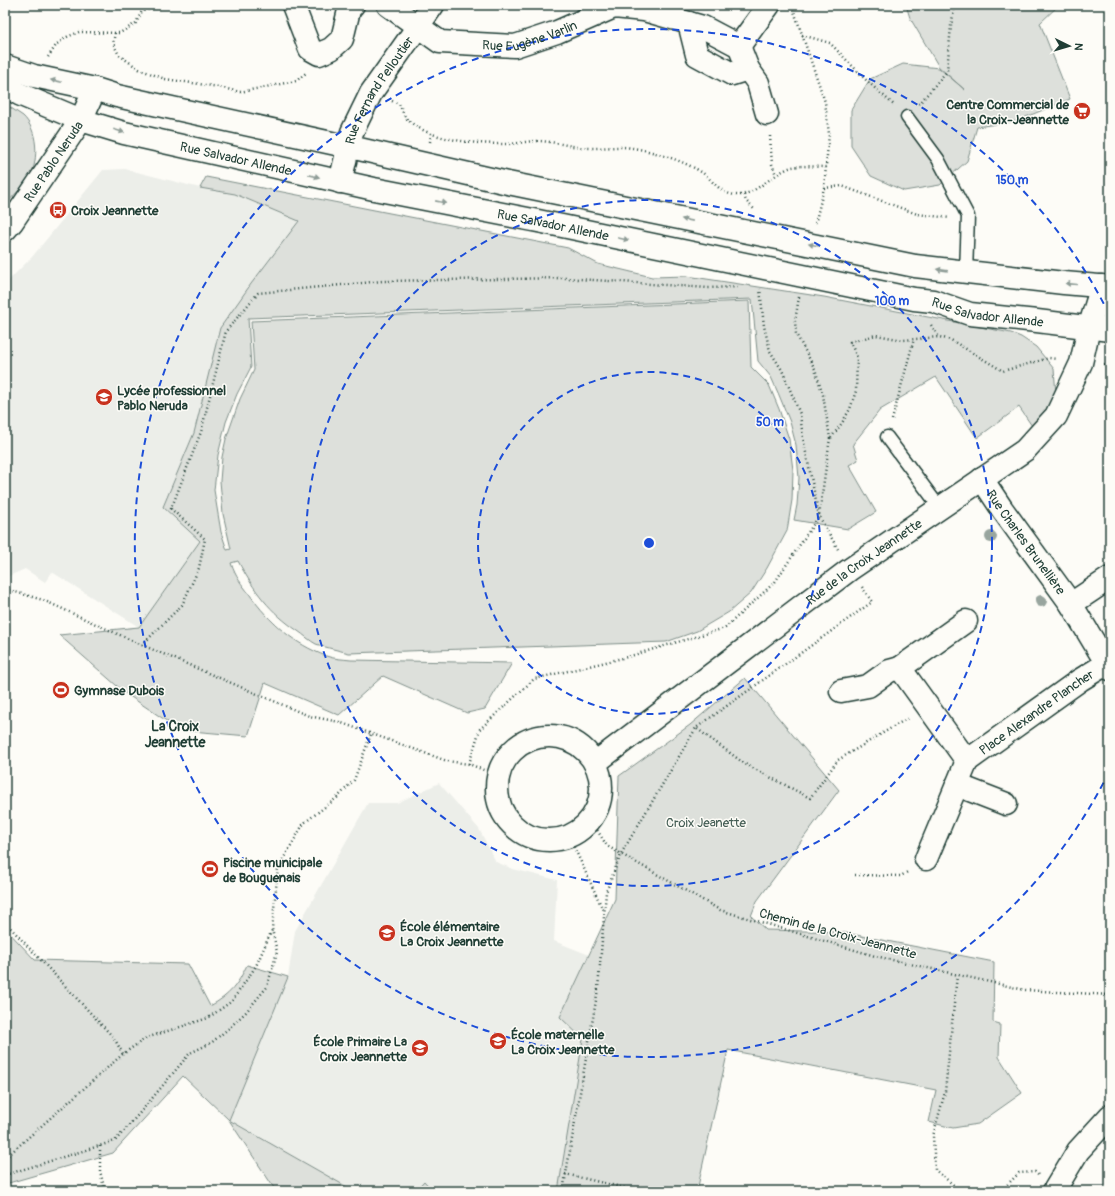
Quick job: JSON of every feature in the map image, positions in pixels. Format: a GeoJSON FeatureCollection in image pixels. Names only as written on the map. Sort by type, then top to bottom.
{"type":"FeatureCollection","features":[{"type":"Feature","properties":{"kind":"street"},"geometry":{"type":"LineString","coordinates":[[293,5],[310,49],[319,54],[331,49],[342,39],[350,6],[353,5]]}},
{"type":"Feature","properties":{"kind":"street","name":"Rue Eugène Varlin"},"geometry":{"type":"LineString","coordinates":[[388,5],[440,42],[515,46],[557,32],[614,7],[644,10],[703,27],[739,46]]}},
{"type":"Feature","properties":{"kind":"street","name":"Rue Fernand Pelloutier"},"geometry":{"type":"LineString","coordinates":[[340,182],[352,132],[371,93],[433,5]]}},
{"type":"Feature","properties":{"kind":"street"},"geometry":{"type":"LineString","coordinates":[[767,114],[758,83],[748,69],[739,46],[769,5]]}},
{"type":"Feature","properties":{"kind":"street"},"geometry":{"type":"LineString","coordinates":[[689,23],[697,55],[732,74],[748,69]]}},
{"type":"Feature","properties":{"kind":"street"},"geometry":{"type":"LineString","coordinates":[[5,66],[34,76],[94,89],[117,96],[508,183],[915,266],[966,273],[1106,287]]}},
{"type":"Feature","properties":{"kind":"street","name":"Rue Salvador Allende"},"geometry":{"type":"LineString","coordinates":[[5,86],[19,94],[82,120],[124,133],[340,182],[538,221],[914,299],[933,301],[970,314],[1100,329]]}},
{"type":"Feature","properties":{"kind":"street","name":"Rue Pablo Neruda"},"geometry":{"type":"LineString","coordinates":[[5,230],[82,120],[94,89]]}},
{"type":"Feature","properties":{"kind":"street","name":"Rue de la Croix Jeannette"},"geometry":{"type":"LineString","coordinates":[[595,763],[850,570],[1025,450],[1056,416],[1081,363],[1100,329],[1106,287]]}},
{"type":"Feature","properties":{"kind":"street","name":"Rue Charles Brunellière"},"geometry":{"type":"LineString","coordinates":[[982,479],[1071,604],[1108,666]]}},
{"type":"Feature","properties":{"kind":"street","name":"Rue Charles Brunellière"},"geometry":{"type":"LineString","coordinates":[[1071,604],[1110,578]]}},
{"type":"Feature","properties":{"kind":"street"},"geometry":{"type":"LineString","coordinates":[[841,691],[868,686],[889,671],[900,668],[966,621]]}},
{"type":"Feature","properties":{"kind":"street","name":"Place Alexandre Plancher"},"geometry":{"type":"LineString","coordinates":[[926,859],[967,762],[1080,680],[1108,666]]}},
{"type":"Feature","properties":{"kind":"street","name":"Place Alexandre Plancher"},"geometry":{"type":"LineString","coordinates":[[900,668],[967,762]]}},
{"type":"Feature","properties":{"kind":"street"},"geometry":{"type":"LineString","coordinates":[[549,735],[563,737],[576,743],[587,752],[595,763],[601,782],[601,792],[596,811],[591,820],[580,830],[567,837],[553,840],[539,840],[526,835],[514,827],[505,816],[499,804],[496,790],[498,776],[503,763],[511,752],[522,743],[535,737],[549,735]]}},
{"type":"Feature","properties":{"kind":"street"},"geometry":{"type":"LineString","coordinates":[[957,785],[1006,804]]}},
{"type":"Feature","properties":{"kind":"street"},"geometry":{"type":"LineString","coordinates":[[1054,1191],[1078,1151],[1110,1116]]}},
{"type":"Feature","properties":{"kind":"lane"},"geometry":{"type":"LineString","coordinates":[[907,117],[938,159],[968,216],[966,273]]}},
{"type":"Feature","properties":{"kind":"lane"},"geometry":{"type":"LineString","coordinates":[[887,438],[940,508]]}},
{"type":"Feature","properties":{"kind":"path"},"geometry":{"type":"LineString","coordinates":[[34,76],[58,44],[67,37],[79,32],[120,33],[136,23],[142,11],[169,5]]}},
{"type":"Feature","properties":{"kind":"path"},"geometry":{"type":"LineString","coordinates":[[792,5],[825,102],[829,134],[824,188],[814,227]]}},
{"type":"Feature","properties":{"kind":"path"},"geometry":{"type":"LineString","coordinates":[[802,35],[830,43],[867,81],[907,117],[947,71],[951,26],[956,5]]}},
{"type":"Feature","properties":{"kind":"path"},"geometry":{"type":"LineString","coordinates":[[115,32],[113,43],[119,55],[139,69],[165,79],[219,87],[240,92],[296,81],[306,72],[319,54]]}},
{"type":"Feature","properties":{"kind":"path"},"geometry":{"type":"LineString","coordinates":[[371,93],[399,104],[407,119],[420,129],[441,136],[474,142],[508,144],[537,141],[590,148],[622,147],[642,150],[676,160],[704,174],[719,189],[735,195],[744,195],[763,185],[776,175],[793,167],[826,167]]}},
{"type":"Feature","properties":{"kind":"path"},"geometry":{"type":"LineString","coordinates":[[767,114],[772,164],[776,175]]}},
{"type":"Feature","properties":{"kind":"path"},"geometry":{"type":"LineString","coordinates":[[824,188],[842,186],[917,214],[951,218],[968,216]]}},
{"type":"Feature","properties":{"kind":"path"},"geometry":{"type":"LineString","coordinates":[[142,645],[182,605],[199,568],[206,539],[171,509],[201,432],[226,331],[258,293],[383,281],[565,278],[708,288],[739,287]]}},
{"type":"Feature","properties":{"kind":"path"},"geometry":{"type":"LineString","coordinates":[[563,1191],[598,989],[606,892],[621,854],[696,728],[872,602],[850,570],[819,516],[803,438],[800,414],[782,370],[770,351],[764,326],[760,286]]}},
{"type":"Feature","properties":{"kind":"path"},"geometry":{"type":"LineString","coordinates":[[469,764],[480,729],[534,680],[627,657],[725,628],[775,582],[819,516],[830,438],[823,395],[815,369],[796,334],[795,321],[799,296]]}},
{"type":"Feature","properties":{"kind":"path"},"geometry":{"type":"LineString","coordinates":[[830,438],[842,423],[850,409],[856,391],[857,356],[850,342],[876,335],[903,340],[939,337],[951,340],[1003,371],[1049,358],[1110,366]]}},
{"type":"Feature","properties":{"kind":"path"},"geometry":{"type":"LineString","coordinates":[[887,438],[914,339]]}},
{"type":"Feature","properties":{"kind":"path"},"geometry":{"type":"LineString","coordinates":[[5,589],[43,600],[142,645],[309,716],[339,722],[447,761],[469,764],[498,776]]}},
{"type":"Feature","properties":{"kind":"path"},"geometry":{"type":"LineString","coordinates":[[696,728],[745,764],[810,798],[838,760],[927,707]]}},
{"type":"Feature","properties":{"kind":"path"},"geometry":{"type":"LineString","coordinates":[[5,1175],[115,1141],[190,1053],[211,1043],[228,1029],[246,1012],[267,987],[276,952],[272,929],[278,868],[304,823],[338,798],[354,780],[371,734]]}},
{"type":"Feature","properties":{"kind":"path","name":"Chemin de la Croix-Jeannette"},"geometry":{"type":"LineString","coordinates":[[591,820],[607,846],[720,910],[875,956],[1025,990],[1110,995]]}},
{"type":"Feature","properties":{"kind":"path"},"geometry":{"type":"LineString","coordinates":[[567,837],[574,847],[604,913]]}},
{"type":"Feature","properties":{"kind":"path"},"geometry":{"type":"LineString","coordinates":[[855,875],[901,876],[926,859]]}},
{"type":"Feature","properties":{"kind":"path"},"geometry":{"type":"LineString","coordinates":[[5,922],[114,1038],[123,1054]]}},
{"type":"Feature","properties":{"kind":"path"},"geometry":{"type":"LineString","coordinates":[[5,1158],[123,1054],[146,1038],[208,1018],[232,1001],[256,966],[272,929]]}},
{"type":"Feature","properties":{"kind":"path"},"geometry":{"type":"LineString","coordinates":[[957,974],[945,1092],[933,1136],[935,1170],[961,1191]]}},
{"type":"Feature","properties":{"kind":"path"},"geometry":{"type":"LineString","coordinates":[[100,1146],[100,1171],[105,1191]]}},
{"type":"Feature","properties":{"kind":"path"},"geometry":{"type":"LineString","coordinates":[[994,1191],[1004,1188],[1019,1173],[1035,1172]]}},
{"type":"Feature","properties":{"kind":"path"},"geometry":{"type":"LineString","coordinates":[[566,1174],[638,1191]]}},
{"type":"Feature","properties":{"kind":"shaded area","name":"Lycée professionnel Pablo Neruda"},"geometry":{"type":"Polygon","coordinates":[[[125,169],[200,188],[235,194],[299,221],[220,328],[194,433],[163,507],[200,541],[139,627],[52,572],[45,582],[25,569],[9,576],[5,574],[5,284],[32,257],[103,170],[125,169]]]}},
{"type":"Feature","properties":{"kind":"shaded area","name":"École Primaire La Croix Jeannette"},"geometry":{"type":"Polygon","coordinates":[[[439,783],[479,829],[496,862],[513,869],[557,880],[554,941],[597,958],[558,1191],[433,1191],[424,1181],[415,1191],[354,1191],[229,1120],[288,977],[295,931],[368,803],[397,803],[439,783]]]}},
{"type":"Feature","properties":{"kind":"green space"},"geometry":{"type":"Polygon","coordinates":[[[906,5],[1059,5],[1040,23],[1070,99],[1016,121],[977,127],[967,161],[940,185],[904,191],[871,176],[851,146],[851,110],[870,79],[903,64],[939,68],[965,90],[939,67],[910,18],[906,5]]]}},
{"type":"Feature","properties":{"kind":"green space"},"geometry":{"type":"Polygon","coordinates":[[[5,104],[23,116],[28,122],[32,129],[36,145],[36,153],[33,170],[30,177],[5,205],[5,104]]]}},
{"type":"Feature","properties":{"kind":"green space"},"geometry":{"type":"Polygon","coordinates":[[[206,177],[568,248],[598,264],[652,277],[687,276],[824,297],[1011,333],[1021,337],[1036,347],[1054,369],[1056,394],[1046,414],[1032,426],[1019,407],[977,438],[936,377],[880,410],[853,444],[858,460],[849,465],[876,512],[848,529],[794,520],[797,505],[799,478],[796,445],[790,422],[771,377],[758,361],[752,299],[248,318],[251,367],[237,394],[226,422],[218,455],[214,490],[221,532],[227,550],[231,549],[223,514],[220,481],[222,457],[226,439],[240,399],[254,370],[251,321],[749,301],[751,367],[769,385],[789,439],[793,470],[792,500],[787,531],[767,568],[751,593],[729,612],[697,631],[666,642],[349,653],[316,644],[288,624],[264,600],[250,582],[238,561],[231,563],[241,584],[257,605],[274,623],[293,639],[326,656],[351,660],[512,663],[485,709],[467,713],[383,676],[339,715],[265,683],[248,736],[180,730],[125,693],[59,635],[139,627],[200,541],[163,507],[194,433],[220,328],[299,221],[235,194],[200,188],[206,177]]]}},
{"type":"Feature","properties":{"kind":"green space","name":"Croix Jeanette"},"geometry":{"type":"Polygon","coordinates":[[[745,678],[839,790],[757,901],[751,916],[766,930],[841,932],[994,962],[993,1022],[1000,1024],[999,1057],[1022,1093],[978,1124],[953,1128],[929,1122],[936,1090],[728,1050],[697,1191],[558,1191],[583,1039],[560,1017],[615,899],[619,776],[690,725],[745,678]]]}},
{"type":"Feature","properties":{"kind":"green space"},"geometry":{"type":"Polygon","coordinates":[[[5,928],[35,960],[188,964],[210,1006],[228,994],[240,979],[247,965],[288,977],[229,1120],[183,1076],[113,1153],[5,1184],[5,928]]]}},
{"type":"Feature","properties":{"kind":"green space"},"geometry":{"type":"Polygon","coordinates":[[[229,1120],[354,1191],[276,1191],[229,1120]]]}},
{"type":"Feature","properties":{"kind":"green space"},"geometry":{"type":"Polygon","coordinates":[[[424,1181],[433,1191],[415,1191],[424,1181]]]}},
{"type":"Feature","properties":{"kind":"place","name":"Centre Commercial de la Croix-Jeannette"},"geometry":{"type":"Point","coordinates":[1082,111]}},
{"type":"Feature","properties":{"kind":"place","name":"Croix Jeannette"},"geometry":{"type":"Point","coordinates":[58,210]}},
{"type":"Feature","properties":{"kind":"place","name":"Lycée professionnel Pablo Neruda"},"geometry":{"type":"Point","coordinates":[104,397]}},
{"type":"Feature","properties":{"kind":"place","name":"Gymnase Dubois"},"geometry":{"type":"Point","coordinates":[61,690]}},
{"type":"Feature","properties":{"kind":"place","name":"Piscine municipale de Bouguenais"},"geometry":{"type":"Point","coordinates":[210,869]}},
{"type":"Feature","properties":{"kind":"place","name":"École élémentaire La Croix Jeannette"},"geometry":{"type":"Point","coordinates":[387,933]}},
{"type":"Feature","properties":{"kind":"place","name":"École maternelle La Croix Jeannette"},"geometry":{"type":"Point","coordinates":[498,1041]}},
{"type":"Feature","properties":{"kind":"place","name":"École Primaire La Croix Jeannette"},"geometry":{"type":"Point","coordinates":[420,1048]}},
{"type":"Feature","properties":{"kind":"district","name":"La Croix Jeannette"},"geometry":{"type":"Point","coordinates":[175,734]}}]}
